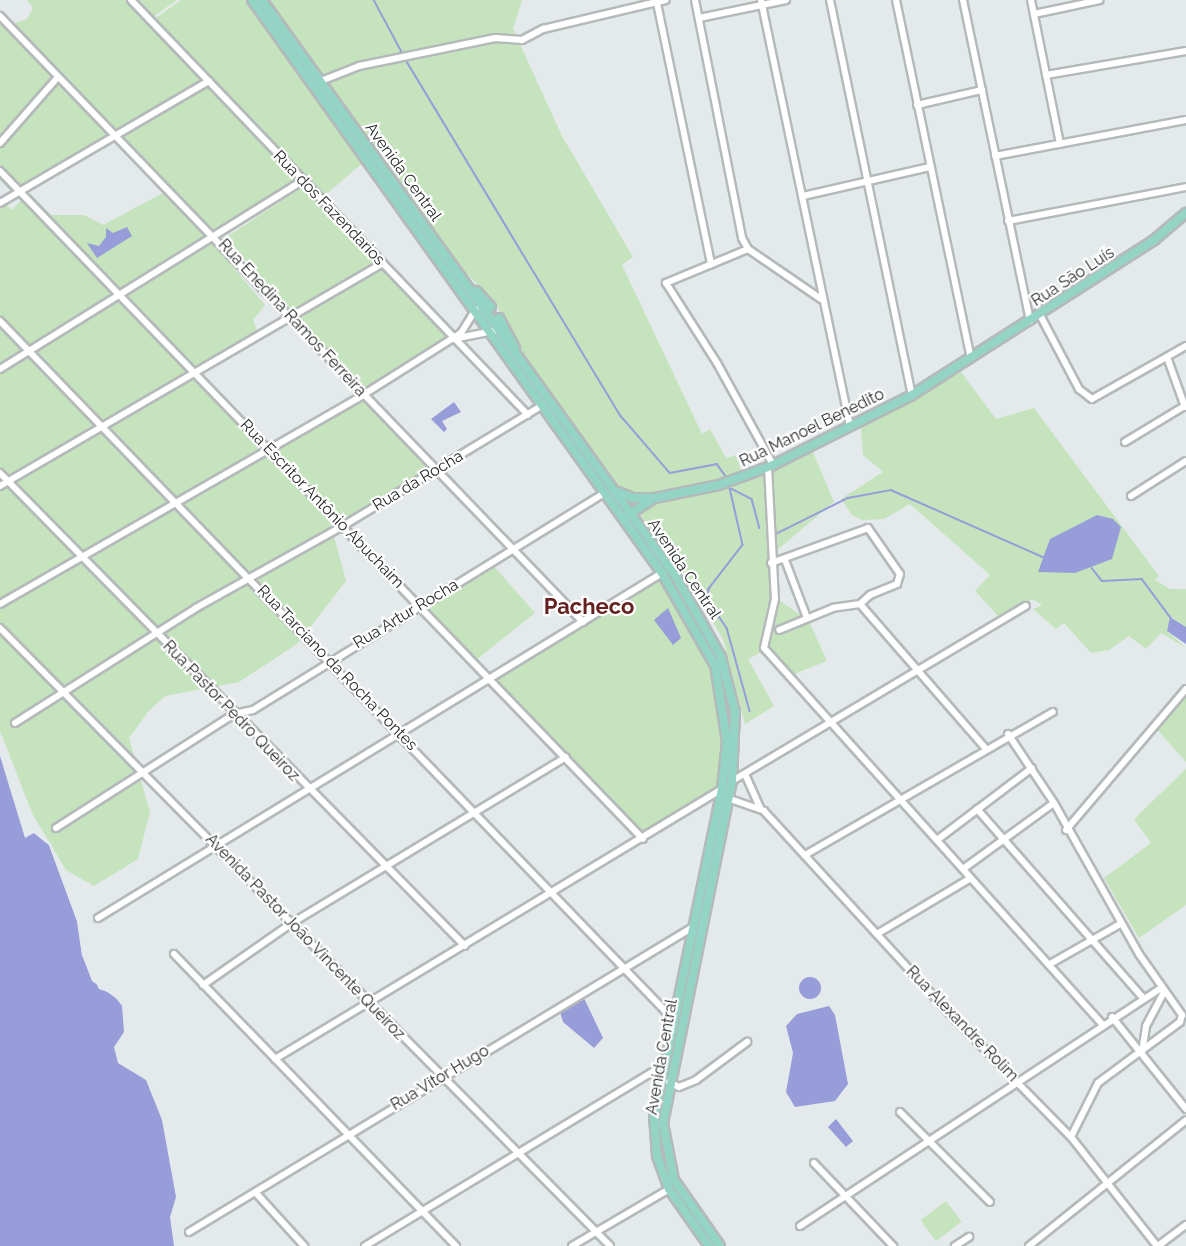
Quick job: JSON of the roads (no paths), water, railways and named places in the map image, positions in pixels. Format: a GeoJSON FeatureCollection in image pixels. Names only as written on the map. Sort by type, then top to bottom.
{"type":"FeatureCollection","features":[{"type":"Feature","properties":{"kind":"main road","name":"Avenida Central"},"geometry":{"type":"LineString","coordinates":[[252,0],[458,288],[473,314],[494,330],[521,360],[631,513],[690,598],[721,657],[735,712],[730,799],[669,1082],[663,1123],[667,1162],[684,1198],[720,1246]]}},
{"type":"Feature","properties":{"kind":"main road","name":"Avenida Central"},"geometry":{"type":"LineString","coordinates":[[262,0],[482,306],[498,342],[662,573],[708,647],[721,685],[727,742],[722,789],[661,1067],[654,1116],[656,1146],[669,1188],[709,1246]]}},
{"type":"Feature","properties":{"kind":"main road","name":"Rua São Luís"},"geometry":{"type":"LineString","coordinates":[[971,358],[1040,315],[1186,214]]}},
{"type":"Feature","properties":{"kind":"main road"},"geometry":{"type":"LineString","coordinates":[[463,279],[491,307]]}},
{"type":"Feature","properties":{"kind":"main road"},"geometry":{"type":"LineString","coordinates":[[499,318],[521,360]]}},
{"type":"Feature","properties":{"kind":"main road"},"geometry":{"type":"LineString","coordinates":[[481,333],[498,342]]}},
{"type":"Feature","properties":{"kind":"main road","name":"Rua Manoel Benedito"},"geometry":{"type":"LineString","coordinates":[[613,489],[633,498],[655,498],[719,485],[771,466],[912,395],[971,358]]}},
{"type":"Feature","properties":{"kind":"main road","name":"Rua Manoel Benedito"},"geometry":{"type":"LineString","coordinates":[[622,518],[655,498]]}},
{"type":"Feature","properties":{"kind":"main road"},"geometry":{"type":"LineString","coordinates":[[637,522],[645,504]]}},
{"type":"Feature","properties":{"kind":"street","name":"Rua dos Fazendarios"},"geometry":{"type":"LineString","coordinates":[[131,0],[528,415]]}},
{"type":"Feature","properties":{"kind":"street"},"geometry":{"type":"LineString","coordinates":[[321,81],[359,66],[495,38],[522,40],[543,29],[666,0]]}},
{"type":"Feature","properties":{"kind":"street"},"geometry":{"type":"LineString","coordinates":[[694,0],[739,229],[748,249],[822,299]]}},
{"type":"Feature","properties":{"kind":"street"},"geometry":{"type":"LineString","coordinates":[[699,18],[762,3],[786,0]]}},
{"type":"Feature","properties":{"kind":"street"},"geometry":{"type":"LineString","coordinates":[[830,0],[912,395]]}},
{"type":"Feature","properties":{"kind":"street"},"geometry":{"type":"LineString","coordinates":[[896,0],[971,358]]}},
{"type":"Feature","properties":{"kind":"street"},"geometry":{"type":"LineString","coordinates":[[963,0],[1030,321]]}},
{"type":"Feature","properties":{"kind":"street"},"geometry":{"type":"LineString","coordinates":[[1031,0],[1059,144]]}},
{"type":"Feature","properties":{"kind":"street"},"geometry":{"type":"LineString","coordinates":[[1034,14],[1100,0]]}},
{"type":"Feature","properties":{"kind":"street"},"geometry":{"type":"LineString","coordinates":[[657,3],[711,264]]}},
{"type":"Feature","properties":{"kind":"street"},"geometry":{"type":"LineString","coordinates":[[762,3],[850,426]]}},
{"type":"Feature","properties":{"kind":"street","name":"Rua Enedina Ramos Ferreira"},"geometry":{"type":"LineString","coordinates":[[0,16],[217,238],[363,395],[583,621]]}},
{"type":"Feature","properties":{"kind":"street"},"geometry":{"type":"LineString","coordinates":[[1046,75],[1186,51]]}},
{"type":"Feature","properties":{"kind":"street"},"geometry":{"type":"LineString","coordinates":[[0,143],[58,77]]}},
{"type":"Feature","properties":{"kind":"street"},"geometry":{"type":"LineString","coordinates":[[0,203],[209,81]]}},
{"type":"Feature","properties":{"kind":"street"},"geometry":{"type":"LineString","coordinates":[[917,105],[982,90]]}},
{"type":"Feature","properties":{"kind":"street"},"geometry":{"type":"LineString","coordinates":[[995,156],[1186,120]]}},
{"type":"Feature","properties":{"kind":"street"},"geometry":{"type":"LineString","coordinates":[[803,196],[866,180],[930,168]]}},
{"type":"Feature","properties":{"kind":"street","name":"Rua Escritor Antônio Abuchaim"},"geometry":{"type":"LineString","coordinates":[[0,171],[643,838]]}},
{"type":"Feature","properties":{"kind":"street"},"geometry":{"type":"LineString","coordinates":[[0,369],[217,238],[302,181]]}},
{"type":"Feature","properties":{"kind":"street"},"geometry":{"type":"LineString","coordinates":[[1008,221],[1186,187]]}},
{"type":"Feature","properties":{"kind":"street"},"geometry":{"type":"LineString","coordinates":[[748,249],[668,279],[666,283],[717,363],[771,466],[771,563],[775,599],[772,624],[762,644],[772,659],[1102,1024]]}},
{"type":"Feature","properties":{"kind":"street"},"geometry":{"type":"LineString","coordinates":[[0,486],[193,371],[383,263]]}},
{"type":"Feature","properties":{"kind":"street"},"geometry":{"type":"LineString","coordinates":[[0,604],[363,395],[453,339],[482,306],[491,307],[499,318],[494,330],[453,339]]}},
{"type":"Feature","properties":{"kind":"street"},"geometry":{"type":"LineString","coordinates":[[473,314],[481,333]]}},
{"type":"Feature","properties":{"kind":"street"},"geometry":{"type":"LineString","coordinates":[[1040,315],[1079,389],[1092,399],[1186,346]]}},
{"type":"Feature","properties":{"kind":"street","name":"Rua Tarciano da Rocha Pontes"},"geometry":{"type":"LineString","coordinates":[[0,321],[554,892],[622,969],[672,1018]]}},
{"type":"Feature","properties":{"kind":"street"},"geometry":{"type":"LineString","coordinates":[[1125,442],[1186,406],[1167,357]]}},
{"type":"Feature","properties":{"kind":"street","name":"Rua da Rocha"},"geometry":{"type":"LineString","coordinates":[[15,723],[249,577],[343,526],[543,405]]}},
{"type":"Feature","properties":{"kind":"street"},"geometry":{"type":"LineString","coordinates":[[1131,496],[1186,461]]}},
{"type":"Feature","properties":{"kind":"street","name":"Rua Pastor Pedro Queiroz"},"geometry":{"type":"LineString","coordinates":[[0,473],[310,792],[465,946]]}},
{"type":"Feature","properties":{"kind":"street","name":"Rua Artur Rocha"},"geometry":{"type":"LineString","coordinates":[[56,828],[234,714],[253,710],[328,660],[604,494]]}},
{"type":"Feature","properties":{"kind":"street"},"geometry":{"type":"LineString","coordinates":[[771,563],[785,560],[868,528],[900,580],[860,604],[807,618],[779,630]]}},
{"type":"Feature","properties":{"kind":"street"},"geometry":{"type":"LineString","coordinates":[[785,560],[807,618]]}},
{"type":"Feature","properties":{"kind":"street"},"geometry":{"type":"LineString","coordinates":[[98,918],[310,792],[662,573]]}},
{"type":"Feature","properties":{"kind":"street"},"geometry":{"type":"LineString","coordinates":[[860,604],[984,748]]}},
{"type":"Feature","properties":{"kind":"street"},"geometry":{"type":"LineString","coordinates":[[732,781],[1026,606]]}},
{"type":"Feature","properties":{"kind":"street","name":"Avenida Pastor João Vincente Queiroz"},"geometry":{"type":"LineString","coordinates":[[0,628],[610,1246]]}},
{"type":"Feature","properties":{"kind":"street"},"geometry":{"type":"LineString","coordinates":[[1066,830],[1186,689]]}},
{"type":"Feature","properties":{"kind":"street"},"geometry":{"type":"LineString","coordinates":[[805,855],[901,801],[1008,734],[1053,712]]}},
{"type":"Feature","properties":{"kind":"street"},"geometry":{"type":"LineString","coordinates":[[1008,734],[1054,803],[1066,830],[1120,924],[1162,990],[1182,1015],[1180,1022],[1094,1088],[1071,1137]]}},
{"type":"Feature","properties":{"kind":"street"},"geometry":{"type":"LineString","coordinates":[[203,985],[292,923],[476,814],[566,757]]}},
{"type":"Feature","properties":{"kind":"street"},"geometry":{"type":"LineString","coordinates":[[937,840],[1032,768]]}},
{"type":"Feature","properties":{"kind":"street","name":"Rua Alexandre Rolim"},"geometry":{"type":"LineString","coordinates":[[745,774],[760,808],[1071,1137],[1157,1246]]}},
{"type":"Feature","properties":{"kind":"street"},"geometry":{"type":"LineString","coordinates":[[276,1059],[370,1005],[722,789]]}},
{"type":"Feature","properties":{"kind":"street","name":"Rua Alexandre Rolim"},"geometry":{"type":"LineString","coordinates":[[730,799],[760,808]]}},
{"type":"Feature","properties":{"kind":"street"},"geometry":{"type":"LineString","coordinates":[[963,869],[1054,803]]}},
{"type":"Feature","properties":{"kind":"street"},"geometry":{"type":"LineString","coordinates":[[977,809],[1144,999]]}},
{"type":"Feature","properties":{"kind":"street"},"geometry":{"type":"LineString","coordinates":[[877,934],[971,878]]}},
{"type":"Feature","properties":{"kind":"street"},"geometry":{"type":"LineString","coordinates":[[1050,964],[1120,924]]}},
{"type":"Feature","properties":{"kind":"street","name":"Rua Vitor Hugo"},"geometry":{"type":"LineString","coordinates":[[189,1232],[256,1193],[348,1133],[442,1076],[693,927]]}},
{"type":"Feature","properties":{"kind":"street"},"geometry":{"type":"LineString","coordinates":[[174,954],[456,1246]]}},
{"type":"Feature","properties":{"kind":"street"},"geometry":{"type":"LineString","coordinates":[[800,1226],[1112,1017],[1162,990]]}},
{"type":"Feature","properties":{"kind":"street"},"geometry":{"type":"LineString","coordinates":[[1142,1053],[1146,1026],[1162,990]]}},
{"type":"Feature","properties":{"kind":"street"},"geometry":{"type":"LineString","coordinates":[[1112,1017],[1186,1109]]}},
{"type":"Feature","properties":{"kind":"street"},"geometry":{"type":"LineString","coordinates":[[669,1082],[685,1086],[747,1042]]}},
{"type":"Feature","properties":{"kind":"street"},"geometry":{"type":"LineString","coordinates":[[365,1246],[661,1067]]}},
{"type":"Feature","properties":{"kind":"street"},"geometry":{"type":"LineString","coordinates":[[900,1112],[990,1202]]}},
{"type":"Feature","properties":{"kind":"street"},"geometry":{"type":"LineString","coordinates":[[1029,1246],[1186,1120]]}},
{"type":"Feature","properties":{"kind":"street"},"geometry":{"type":"LineString","coordinates":[[814,1162],[893,1246]]}},
{"type":"Feature","properties":{"kind":"street"},"geometry":{"type":"LineString","coordinates":[[573,1246],[669,1188]]}},
{"type":"Feature","properties":{"kind":"street"},"geometry":{"type":"LineString","coordinates":[[256,1193],[304,1246]]}},
{"type":"Feature","properties":{"kind":"street"},"geometry":{"type":"LineString","coordinates":[[1157,1246],[1186,1225]]}},
{"type":"Feature","properties":{"kind":"street"},"geometry":{"type":"LineString","coordinates":[[955,1246],[969,1237]]}},
{"type":"Feature","properties":{"kind":"water"},"geometry":{"type":"Polygon","coordinates":[[[127,227],[132,236],[97,258],[87,243],[99,246],[106,237],[106,228],[113,233],[127,227]]]}},
{"type":"Feature","properties":{"kind":"water"},"geometry":{"type":"Polygon","coordinates":[[[454,402],[461,412],[442,421],[447,429],[444,432],[431,419],[454,402]]]}},
{"type":"Feature","properties":{"kind":"water"},"geometry":{"type":"Polygon","coordinates":[[[1097,515],[1113,519],[1121,527],[1112,559],[1075,573],[1038,572],[1050,539],[1097,515]]]}},
{"type":"Feature","properties":{"kind":"water"},"geometry":{"type":"Polygon","coordinates":[[[668,608],[681,638],[673,645],[654,620],[668,608]]]}},
{"type":"Feature","properties":{"kind":"water"},"geometry":{"type":"Polygon","coordinates":[[[1170,617],[1186,627],[1186,644],[1167,631],[1170,617]]]}},
{"type":"Feature","properties":{"kind":"water"},"geometry":{"type":"Polygon","coordinates":[[[0,756],[25,838],[34,833],[49,845],[77,921],[82,955],[99,989],[113,994],[122,1006],[124,1032],[114,1047],[118,1063],[146,1080],[162,1120],[176,1197],[170,1217],[174,1246],[0,1246],[0,756]]]}},
{"type":"Feature","properties":{"kind":"water"},"geometry":{"type":"Polygon","coordinates":[[[810,977],[818,980],[821,988],[818,996],[810,999],[802,996],[799,988],[802,980],[810,977]]]}},
{"type":"Feature","properties":{"kind":"water"},"geometry":{"type":"Polygon","coordinates":[[[583,996],[603,1038],[594,1048],[563,1022],[560,1012],[583,996]]]}},
{"type":"Feature","properties":{"kind":"water"},"geometry":{"type":"Polygon","coordinates":[[[829,1006],[835,1015],[848,1084],[835,1101],[795,1107],[786,1092],[793,1053],[786,1026],[797,1014],[829,1006]]]}},
{"type":"Feature","properties":{"kind":"water"},"geometry":{"type":"Polygon","coordinates":[[[836,1119],[853,1141],[846,1147],[828,1127],[836,1119]]]}},
{"type":"Feature","properties":{"kind":"waterway"},"geometry":{"type":"LineString","coordinates":[[374,0],[403,54]]}},
{"type":"Feature","properties":{"kind":"waterway"},"geometry":{"type":"LineString","coordinates":[[406,60],[621,416],[670,473],[717,464],[727,478]]}},
{"type":"Feature","properties":{"kind":"waterway"},"geometry":{"type":"LineString","coordinates":[[730,488],[743,545],[709,589],[708,600],[727,628],[750,711]]}},
{"type":"Feature","properties":{"kind":"waterway"},"geometry":{"type":"LineString","coordinates":[[732,489],[752,499],[760,528]]}},
{"type":"Feature","properties":{"kind":"waterway"},"geometry":{"type":"LineString","coordinates":[[776,534],[848,498],[891,490],[1045,558]]}},
{"type":"Feature","properties":{"kind":"waterway"},"geometry":{"type":"LineString","coordinates":[[1092,568],[1102,581],[1142,579],[1171,618]]}},
{"type":"Feature","properties":{"kind":"district","name":"Pacheco"},"geometry":{"type":"Point","coordinates":[589,607]}}]}
